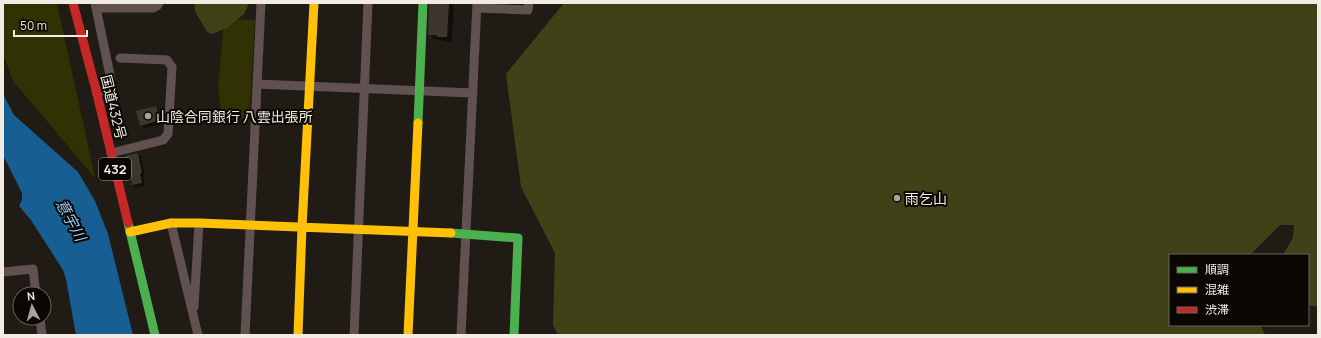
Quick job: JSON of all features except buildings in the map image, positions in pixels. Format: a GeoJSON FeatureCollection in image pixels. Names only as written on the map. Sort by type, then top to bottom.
{"type":"FeatureCollection","features":[{"type":"Feature","properties":{"kind":"main road","name":"国道432号"},"geometry":{"type":"LineString","coordinates":[[73,3],[97,94],[155,335]]}},
{"type":"Feature","properties":{"kind":"main road"},"geometry":{"type":"LineString","coordinates":[[298,335],[302,227],[314,3]]}},
{"type":"Feature","properties":{"kind":"main road"},"geometry":{"type":"LineString","coordinates":[[408,335],[423,3]]}},
{"type":"Feature","properties":{"kind":"main road"},"geometry":{"type":"LineString","coordinates":[[130,232],[171,223],[199,223],[466,234],[518,238],[514,335]]}},
{"type":"Feature","properties":{"kind":"street"},"geometry":{"type":"LineString","coordinates":[[97,94],[109,86],[111,80],[110,69],[95,6],[153,8],[159,3]]}},
{"type":"Feature","properties":{"kind":"street"},"geometry":{"type":"LineString","coordinates":[[245,335],[261,3]]}},
{"type":"Feature","properties":{"kind":"street"},"geometry":{"type":"LineString","coordinates":[[354,335],[368,3]]}},
{"type":"Feature","properties":{"kind":"street"},"geometry":{"type":"LineString","coordinates":[[461,335],[477,6],[528,10],[529,3]]}},
{"type":"Feature","properties":{"kind":"street"},"geometry":{"type":"LineString","coordinates":[[111,153],[163,140],[168,134],[172,67],[167,60],[120,58]]}},
{"type":"Feature","properties":{"kind":"street"},"geometry":{"type":"LineString","coordinates":[[257,84],[473,93]]}},
{"type":"Feature","properties":{"kind":"street"},"geometry":{"type":"LineString","coordinates":[[171,223],[198,335]]}},
{"type":"Feature","properties":{"kind":"street"},"geometry":{"type":"LineString","coordinates":[[194,318],[199,223]]}},
{"type":"Feature","properties":{"kind":"street"},"geometry":{"type":"LineString","coordinates":[[3,272],[33,269],[35,286]]}},
{"type":"Feature","properties":{"kind":"shaded area"},"geometry":{"type":"Polygon","coordinates":[[[3,3],[57,3],[95,178],[13,81],[3,54],[3,3]]]}},
{"type":"Feature","properties":{"kind":"shaded area"},"geometry":{"type":"Polygon","coordinates":[[[224,19],[255,20],[249,118],[222,116],[218,88],[224,19]]]}},
{"type":"Feature","properties":{"kind":"green space"},"geometry":{"type":"Polygon","coordinates":[[[194,3],[249,3],[244,14],[227,28],[212,34],[207,32],[195,11],[194,3]]]}},
{"type":"Feature","properties":{"kind":"green space"},"geometry":{"type":"Polygon","coordinates":[[[564,3],[1318,3],[1318,307],[1309,305],[1309,254],[1284,254],[1293,238],[1294,225],[1280,225],[1251,254],[1169,254],[1169,326],[1261,326],[1265,335],[558,335],[553,325],[555,253],[521,187],[506,74],[564,3]]]}},
{"type":"Feature","properties":{"kind":"water","name":"意宇川"},"geometry":{"type":"Polygon","coordinates":[[[3,94],[14,115],[78,172],[95,201],[108,234],[133,335],[76,335],[63,270],[31,220],[19,206],[22,200],[22,193],[3,155],[3,94]]]}},
{"type":"Feature","properties":{"kind":"traffic: fast"},"geometry":{"type":"LineString","coordinates":[[418,123],[423,3]]}},
{"type":"Feature","properties":{"kind":"traffic: fast"},"geometry":{"type":"LineString","coordinates":[[128,223],[155,335]]}},
{"type":"Feature","properties":{"kind":"traffic: fast"},"geometry":{"type":"LineString","coordinates":[[451,233],[518,238],[514,335]]}},
{"type":"Feature","properties":{"kind":"traffic: slow"},"geometry":{"type":"LineString","coordinates":[[298,335],[302,227],[314,3]]}},
{"type":"Feature","properties":{"kind":"traffic: slow"},"geometry":{"type":"LineString","coordinates":[[408,335],[418,123]]}},
{"type":"Feature","properties":{"kind":"traffic: slow"},"geometry":{"type":"LineString","coordinates":[[130,232],[171,223],[199,223],[451,233]]}},
{"type":"Feature","properties":{"kind":"traffic: jam"},"geometry":{"type":"LineString","coordinates":[[73,3],[97,94],[128,223]]}},
{"type":"Feature","properties":{"kind":"place","name":"山陰合同銀行 八雲出張所"},"geometry":{"type":"Point","coordinates":[148,116]}},
{"type":"Feature","properties":{"kind":"place","name":"雨乞山"},"geometry":{"type":"Point","coordinates":[897,198]}}]}
